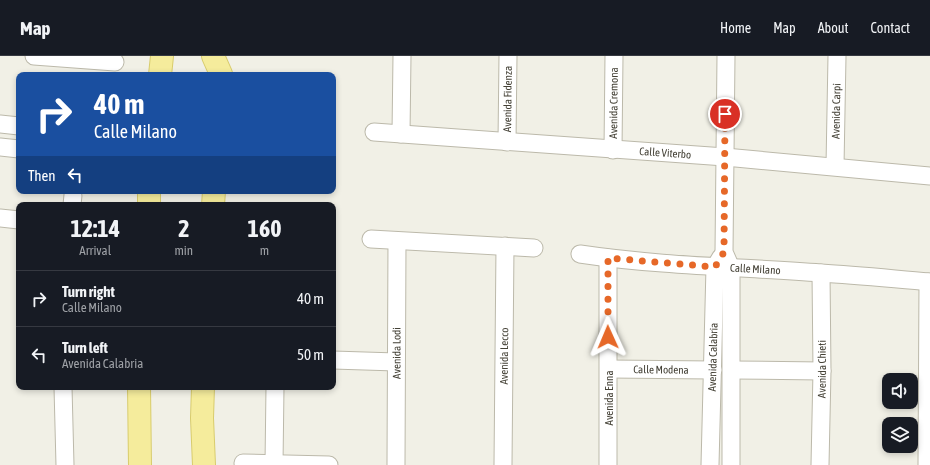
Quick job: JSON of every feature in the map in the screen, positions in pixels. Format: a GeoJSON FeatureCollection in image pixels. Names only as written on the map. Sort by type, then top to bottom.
{"type":"FeatureCollection","features":[{"type":"Feature","properties":{"kind":"main road"},"geometry":{"type":"LineString","coordinates":[[139,390],[140,465]]}},
{"type":"Feature","properties":{"kind":"main road"},"geometry":{"type":"LineString","coordinates":[[203,390],[202,418],[204,465]]}},
{"type":"Feature","properties":{"kind":"street"},"geometry":{"type":"LineString","coordinates":[[34,56],[83,64],[115,62]]}},
{"type":"Feature","properties":{"kind":"street"},"geometry":{"type":"LineString","coordinates":[[401,134],[402,56]]}},
{"type":"Feature","properties":{"kind":"street","name":"Avenida Fidenza"},"geometry":{"type":"LineString","coordinates":[[507,142],[508,56]]}},
{"type":"Feature","properties":{"kind":"street","name":"Avenida Cremona"},"geometry":{"type":"LineString","coordinates":[[613,150],[614,56]]}},
{"type":"Feature","properties":{"kind":"street","name":"Avenida Calabria"},"geometry":{"type":"LineString","coordinates":[[710,465],[713,370],[724,252],[726,56]]}},
{"type":"Feature","properties":{"kind":"street","name":"Avenida Carpi"},"geometry":{"type":"LineString","coordinates":[[836,166],[837,56]]}},
{"type":"Feature","properties":{"kind":"street"},"geometry":{"type":"LineString","coordinates":[[0,124],[16,126]]}},
{"type":"Feature","properties":{"kind":"street","name":"Calle Viterbo"},"geometry":{"type":"LineString","coordinates":[[374,132],[725,157],[836,166],[930,176]]}},
{"type":"Feature","properties":{"kind":"street"},"geometry":{"type":"LineString","coordinates":[[0,147],[16,149]]}},
{"type":"Feature","properties":{"kind":"street"},"geometry":{"type":"LineString","coordinates":[[0,218],[16,220]]}},
{"type":"Feature","properties":{"kind":"street"},"geometry":{"type":"LineString","coordinates":[[371,239],[534,248]]}},
{"type":"Feature","properties":{"kind":"street","name":"Avenida Lodi"},"geometry":{"type":"LineString","coordinates":[[396,465],[397,241]]}},
{"type":"Feature","properties":{"kind":"street","name":"Avenida Lecco"},"geometry":{"type":"LineString","coordinates":[[502,465],[505,246]]}},
{"type":"Feature","properties":{"kind":"street","name":"Calle Milano"},"geometry":{"type":"LineString","coordinates":[[580,254],[608,258],[929,282]]}},
{"type":"Feature","properties":{"kind":"street","name":"Avenida Enna"},"geometry":{"type":"LineString","coordinates":[[608,258],[608,465]]}},
{"type":"Feature","properties":{"kind":"street","name":"Avenida Calabria"},"geometry":{"type":"LineString","coordinates":[[723,267],[732,370],[731,465]]}},
{"type":"Feature","properties":{"kind":"street","name":"Avenida Chieti"},"geometry":{"type":"LineString","coordinates":[[820,465],[822,371],[821,273]]}},
{"type":"Feature","properties":{"kind":"street"},"geometry":{"type":"LineString","coordinates":[[927,465],[929,282]]}},
{"type":"Feature","properties":{"kind":"street"},"geometry":{"type":"LineString","coordinates":[[336,360],[396,362]]}},
{"type":"Feature","properties":{"kind":"street","name":"Calle Modena"},"geometry":{"type":"LineString","coordinates":[[609,369],[713,370]]}},
{"type":"Feature","properties":{"kind":"street"},"geometry":{"type":"LineString","coordinates":[[732,370],[822,371]]}},
{"type":"Feature","properties":{"kind":"street"},"geometry":{"type":"LineString","coordinates":[[63,390],[65,465]]}},
{"type":"Feature","properties":{"kind":"street"},"geometry":{"type":"LineString","coordinates":[[274,464],[275,390]]}},
{"type":"Feature","properties":{"kind":"street"},"geometry":{"type":"LineString","coordinates":[[243,463],[329,465]]}},
{"type":"Feature","properties":{"kind":"route"},"geometry":{"type":"LineString","coordinates":[[608,337],[608,258],[715,267],[724,252],[725,114]]}}]}
